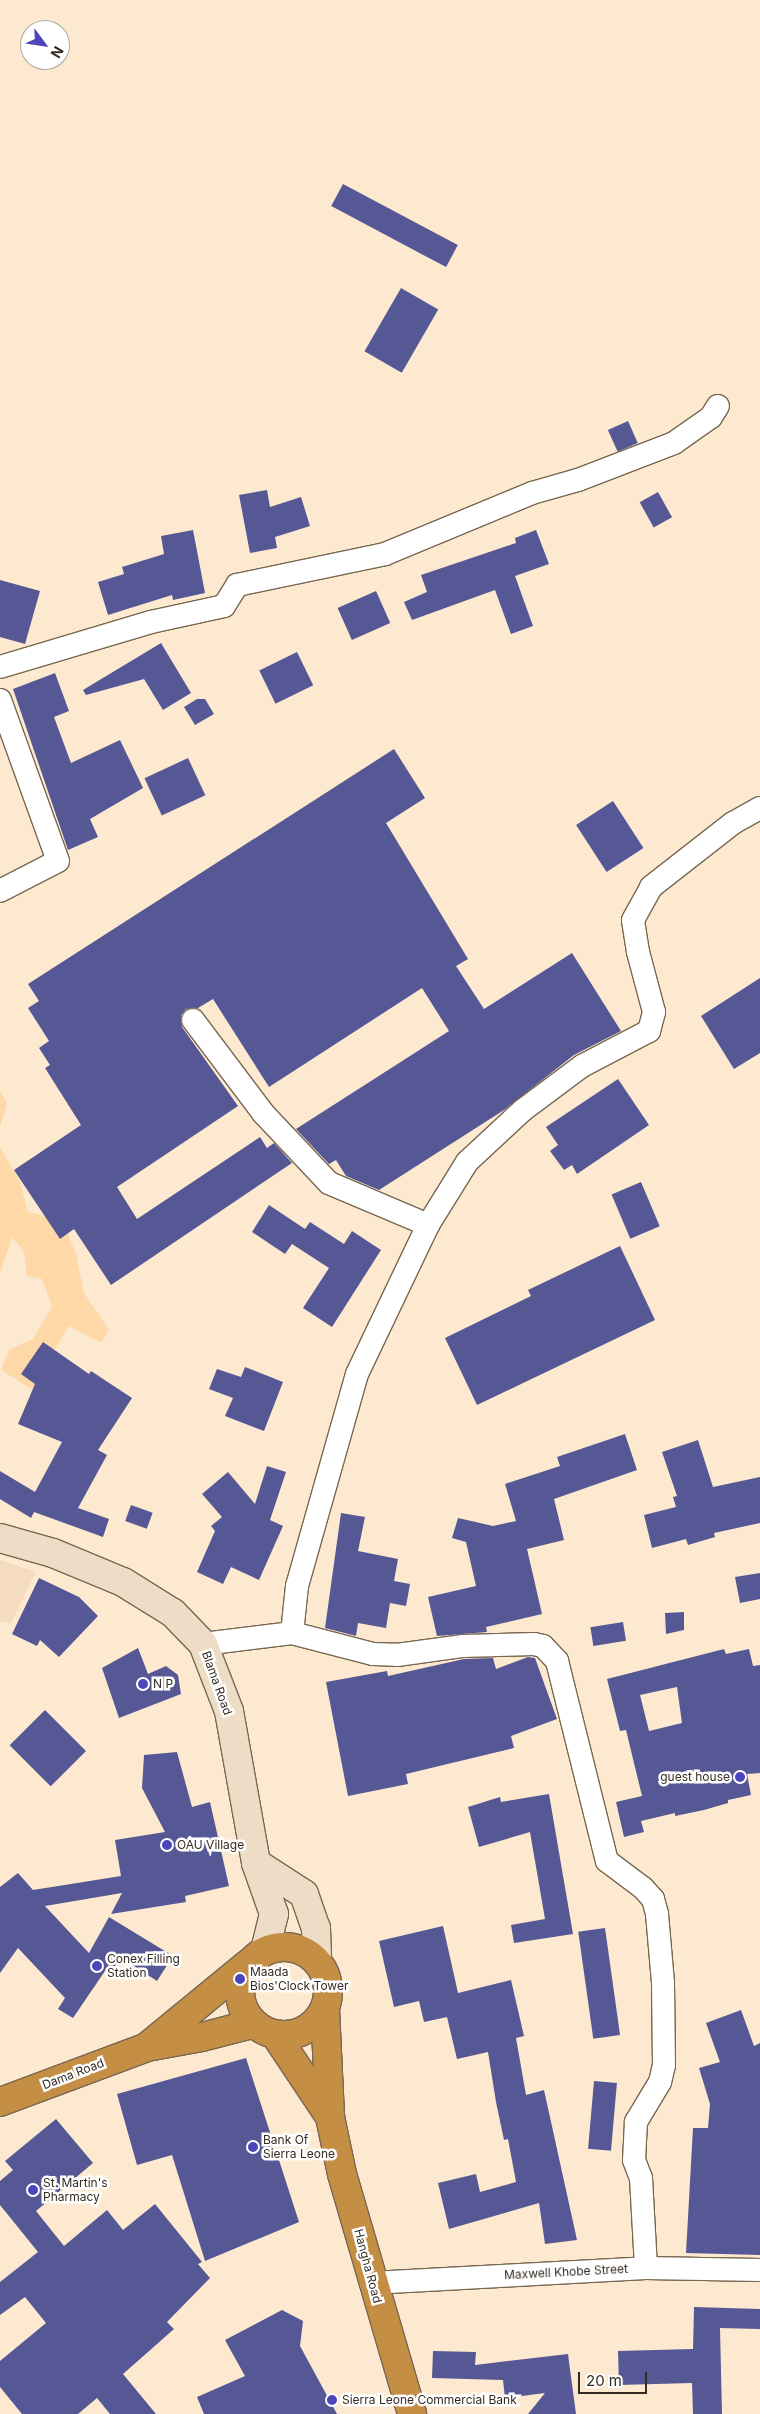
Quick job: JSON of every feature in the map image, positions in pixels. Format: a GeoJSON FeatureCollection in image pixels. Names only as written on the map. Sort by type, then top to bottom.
{"type":"FeatureCollection","features":[{"type":"Feature","properties":{"kind":"highway"},"geometry":{"type":"LineString","coordinates":[[147,2047],[256,1957],[283,1946],[302,1950],[317,1961],[326,1974],[329,1990],[325,2009],[313,2025],[296,2034],[276,2036],[252,2024],[241,2005],[239,1984],[256,1957]]}},
{"type":"Feature","properties":{"kind":"highway","name":"Hangha Road"},"geometry":{"type":"LineString","coordinates":[[325,2009],[330,2117],[371,2283],[412,2414]]}},
{"type":"Feature","properties":{"kind":"highway"},"geometry":{"type":"LineString","coordinates":[[147,2047],[202,2037],[252,2024]]}},
{"type":"Feature","properties":{"kind":"highway","name":"Hangha Road"},"geometry":{"type":"LineString","coordinates":[[276,2036],[330,2117]]}},
{"type":"Feature","properties":{"kind":"highway","name":"Dama Road"},"geometry":{"type":"LineString","coordinates":[[0,2102],[147,2047]]}},
{"type":"Feature","properties":{"kind":"street"},"geometry":{"type":"LineString","coordinates":[[0,667],[151,622],[224,606],[237,585],[385,554],[532,493],[578,480],[674,443],[711,417],[718,406]]}},
{"type":"Feature","properties":{"kind":"street"},"geometry":{"type":"LineString","coordinates":[[0,700],[58,861],[0,891]]}},
{"type":"Feature","properties":{"kind":"street"},"geometry":{"type":"LineString","coordinates":[[292,1633],[297,1586],[357,1374],[428,1225],[467,1162],[523,1110],[582,1066],[650,1031],[654,1012],[638,952],[633,920],[651,887],[733,823],[760,808]]}},
{"type":"Feature","properties":{"kind":"street"},"geometry":{"type":"LineString","coordinates":[[193,1020],[263,1113],[329,1183],[428,1225]]}},
{"type":"Feature","properties":{"kind":"street","name":"Blama Road"},"geometry":{"type":"LineString","coordinates":[[0,1538],[53,1553],[124,1582],[173,1613],[203,1644],[230,1711],[256,1863],[274,1914],[256,1957]]}},
{"type":"Feature","properties":{"kind":"street"},"geometry":{"type":"LineString","coordinates":[[203,1644],[292,1633],[373,1654],[397,1655],[463,1646],[534,1644],[543,1646],[557,1660],[607,1862],[643,1888],[653,1899],[657,1914],[663,1983],[664,2065],[660,2082],[636,2122],[634,2160],[641,2178],[646,2268]]}},
{"type":"Feature","properties":{"kind":"street"},"geometry":{"type":"LineString","coordinates":[[256,1863],[304,1894],[316,1928],[317,1961]]}},
{"type":"Feature","properties":{"kind":"street","name":"Maxwell Khobe Street"},"geometry":{"type":"LineString","coordinates":[[371,2283],[646,2268],[760,2270]]}},
{"type":"Feature","properties":{"kind":"shaded area"},"geometry":{"type":"Polygon","coordinates":[[[0,1091],[7,1103],[0,1127],[0,1091]]]}},
{"type":"Feature","properties":{"kind":"shaded area"},"geometry":{"type":"Polygon","coordinates":[[[0,1147],[20,1182],[28,1212],[62,1220],[76,1254],[84,1293],[109,1330],[101,1343],[69,1326],[51,1355],[51,1401],[1,1370],[9,1350],[33,1339],[52,1307],[42,1279],[27,1276],[24,1251],[12,1237],[0,1273],[0,1147]]]}},
{"type":"Feature","properties":{"kind":"shaded area"},"geometry":{"type":"Polygon","coordinates":[[[0,1560],[36,1572],[11,1623],[0,1622],[0,1560]]]}},
{"type":"Feature","properties":{"kind":"building"},"geometry":{"type":"Polygon","coordinates":[[[343,184],[458,245],[446,267],[331,206],[343,184]]]}},
{"type":"Feature","properties":{"kind":"building"},"geometry":{"type":"Polygon","coordinates":[[[401,288],[438,310],[402,373],[364,351],[401,288]]]}},
{"type":"Feature","properties":{"kind":"building"},"geometry":{"type":"Polygon","coordinates":[[[628,421],[638,443],[618,452],[608,430],[628,421]]]}},
{"type":"Feature","properties":{"kind":"building"},"geometry":{"type":"Polygon","coordinates":[[[267,490],[270,507],[301,497],[310,526],[275,537],[277,548],[250,553],[239,495],[267,490]]]}},
{"type":"Feature","properties":{"kind":"building"},"geometry":{"type":"Polygon","coordinates":[[[658,492],[672,517],[654,528],[640,502],[658,492]]]}},
{"type":"Feature","properties":{"kind":"building"},"geometry":{"type":"Polygon","coordinates":[[[193,530],[205,593],[173,600],[172,595],[108,615],[98,582],[124,574],[122,567],[164,554],[161,536],[193,530]]]}},
{"type":"Feature","properties":{"kind":"building"},"geometry":{"type":"Polygon","coordinates":[[[536,530],[549,564],[515,576],[533,626],[511,634],[495,590],[412,620],[404,602],[427,592],[421,575],[516,543],[515,538],[536,530]]]}},
{"type":"Feature","properties":{"kind":"building"},"geometry":{"type":"Polygon","coordinates":[[[0,580],[40,591],[25,644],[0,637],[0,580]]]}},
{"type":"Feature","properties":{"kind":"building"},"geometry":{"type":"Polygon","coordinates":[[[376,591],[390,623],[352,640],[338,608],[376,591]]]}},
{"type":"Feature","properties":{"kind":"building"},"geometry":{"type":"Polygon","coordinates":[[[161,643],[191,693],[163,710],[144,679],[86,695],[83,690],[161,643]]]}},
{"type":"Feature","properties":{"kind":"building"},"geometry":{"type":"Polygon","coordinates":[[[297,652],[313,685],[275,704],[259,670],[297,652]]]}},
{"type":"Feature","properties":{"kind":"building"},"geometry":{"type":"Polygon","coordinates":[[[55,673],[69,711],[54,717],[71,763],[120,740],[143,788],[90,819],[98,837],[68,850],[13,689],[55,673]]]}},
{"type":"Feature","properties":{"kind":"building"},"geometry":{"type":"Polygon","coordinates":[[[197,699],[205,699],[214,714],[195,725],[184,707],[197,699]]]}},
{"type":"Feature","properties":{"kind":"building"},"geometry":{"type":"Polygon","coordinates":[[[394,749],[425,798],[386,823],[468,959],[456,966],[484,1009],[572,953],[621,1031],[574,1055],[504,1110],[379,1190],[346,1176],[336,1160],[329,1164],[296,1129],[449,1031],[422,988],[269,1087],[213,999],[198,1008],[186,1009],[181,1015],[182,1027],[238,1106],[117,1187],[137,1219],[260,1137],[267,1148],[274,1143],[292,1163],[111,1285],[74,1229],[60,1239],[14,1170],[81,1125],[45,1068],[50,1065],[39,1048],[49,1041],[28,1008],[39,1001],[28,984],[394,749]]]}},
{"type":"Feature","properties":{"kind":"building"},"geometry":{"type":"Polygon","coordinates":[[[188,758],[205,795],[162,815],[144,778],[188,758]]]}},
{"type":"Feature","properties":{"kind":"building"},"geometry":{"type":"Polygon","coordinates":[[[613,801],[643,848],[607,872],[576,825],[613,801]]]}},
{"type":"Feature","properties":{"kind":"building"},"geometry":{"type":"Polygon","coordinates":[[[760,978],[760,1053],[734,1069],[701,1016],[760,978]]]}},
{"type":"Feature","properties":{"kind":"building"},"geometry":{"type":"Polygon","coordinates":[[[618,1079],[649,1125],[577,1174],[572,1165],[564,1170],[550,1151],[558,1145],[546,1127],[618,1079]]]}},
{"type":"Feature","properties":{"kind":"building"},"geometry":{"type":"Polygon","coordinates":[[[641,1182],[660,1226],[630,1239],[612,1195],[641,1182]]]}},
{"type":"Feature","properties":{"kind":"building"},"geometry":{"type":"Polygon","coordinates":[[[269,1205],[305,1229],[310,1222],[344,1244],[352,1231],[381,1250],[332,1327],[303,1308],[329,1268],[292,1244],[285,1254],[252,1232],[269,1205]]]}},
{"type":"Feature","properties":{"kind":"building"},"geometry":{"type":"Polygon","coordinates":[[[620,1246],[655,1320],[477,1405],[445,1338],[531,1296],[528,1290],[620,1246]]]}},
{"type":"Feature","properties":{"kind":"building"},"geometry":{"type":"Polygon","coordinates":[[[43,1342],[89,1374],[91,1371],[132,1398],[98,1450],[107,1455],[78,1508],[109,1519],[103,1537],[34,1512],[31,1518],[0,1499],[0,1471],[35,1492],[62,1442],[18,1424],[35,1384],[21,1374],[43,1342]]]}},
{"type":"Feature","properties":{"kind":"building"},"geometry":{"type":"Polygon","coordinates":[[[245,1367],[283,1382],[264,1431],[225,1416],[233,1398],[209,1389],[217,1369],[241,1377],[245,1367]]]}},
{"type":"Feature","properties":{"kind":"building"},"geometry":{"type":"Polygon","coordinates":[[[625,1434],[637,1470],[554,1499],[564,1540],[527,1549],[542,1614],[486,1627],[487,1632],[437,1636],[428,1597],[476,1586],[466,1542],[452,1538],[458,1518],[493,1526],[516,1521],[505,1484],[560,1466],[557,1457],[625,1434]]]}},
{"type":"Feature","properties":{"kind":"building"},"geometry":{"type":"Polygon","coordinates":[[[698,1440],[713,1487],[760,1477],[760,1523],[714,1533],[715,1537],[688,1545],[686,1539],[652,1548],[644,1515],[676,1507],[673,1497],[677,1496],[662,1452],[698,1440]]]}},
{"type":"Feature","properties":{"kind":"building"},"geometry":{"type":"Polygon","coordinates":[[[267,1466],[286,1472],[270,1520],[283,1526],[259,1580],[231,1567],[223,1584],[197,1572],[215,1531],[211,1526],[222,1517],[202,1494],[228,1472],[255,1504],[267,1466]]]}},
{"type":"Feature","properties":{"kind":"building"},"geometry":{"type":"Polygon","coordinates":[[[131,1505],[153,1513],[147,1529],[125,1521],[131,1505]]]}},
{"type":"Feature","properties":{"kind":"building"},"geometry":{"type":"Polygon","coordinates":[[[341,1513],[365,1517],[358,1551],[398,1559],[394,1581],[410,1584],[406,1606],[390,1603],[386,1628],[358,1623],[356,1636],[325,1628],[341,1513]]]}},
{"type":"Feature","properties":{"kind":"building"},"geometry":{"type":"Polygon","coordinates":[[[760,1573],[760,1599],[740,1603],[735,1577],[760,1573]]]}},
{"type":"Feature","properties":{"kind":"building"},"geometry":{"type":"Polygon","coordinates":[[[39,1578],[79,1597],[98,1616],[59,1657],[40,1640],[37,1646],[12,1634],[39,1578]]]}},
{"type":"Feature","properties":{"kind":"building"},"geometry":{"type":"Polygon","coordinates":[[[684,1612],[684,1630],[666,1634],[665,1613],[684,1612]]]}},
{"type":"Feature","properties":{"kind":"building"},"geometry":{"type":"Polygon","coordinates":[[[623,1622],[626,1641],[593,1646],[590,1627],[623,1622]]]}},
{"type":"Feature","properties":{"kind":"building","name":"N P"},"geometry":{"type":"Polygon","coordinates":[[[138,1648],[148,1674],[166,1666],[178,1675],[181,1694],[119,1718],[102,1668],[138,1648]]]}},
{"type":"Feature","properties":{"kind":"building"},"geometry":{"type":"Polygon","coordinates":[[[724,1649],[726,1654],[749,1649],[753,1666],[760,1665],[760,1773],[747,1774],[751,1795],[728,1800],[728,1803],[704,1810],[675,1816],[675,1813],[641,1821],[644,1832],[624,1837],[616,1802],[642,1796],[626,1730],[620,1731],[607,1679],[724,1649]],[[677,1687],[640,1695],[649,1731],[682,1723],[677,1687]]]}},
{"type":"Feature","properties":{"kind":"building"},"geometry":{"type":"Polygon","coordinates":[[[528,1657],[535,1658],[557,1719],[511,1736],[514,1748],[406,1774],[408,1784],[348,1796],[326,1682],[387,1671],[388,1676],[464,1659],[493,1658],[496,1669],[528,1657]]]}},
{"type":"Feature","properties":{"kind":"building"},"geometry":{"type":"Polygon","coordinates":[[[45,1710],[86,1751],[51,1786],[10,1745],[45,1710]]]}},
{"type":"Feature","properties":{"kind":"building"},"geometry":{"type":"Polygon","coordinates":[[[177,1752],[192,1807],[210,1802],[229,1886],[185,1896],[186,1902],[111,1914],[122,1893],[45,1906],[89,1953],[109,1917],[173,1956],[157,1981],[120,1957],[114,1968],[109,1965],[73,2018],[58,2009],[65,1998],[18,1948],[0,1973],[0,1887],[18,1873],[33,1890],[121,1876],[115,1840],[165,1832],[142,1788],[144,1755],[177,1752]]]}},
{"type":"Feature","properties":{"kind":"building"},"geometry":{"type":"Polygon","coordinates":[[[549,1794],[573,1934],[514,1943],[511,1925],[545,1919],[530,1832],[479,1847],[468,1807],[500,1797],[501,1802],[549,1794]]]}},
{"type":"Feature","properties":{"kind":"building"},"geometry":{"type":"Polygon","coordinates":[[[443,1926],[458,1993],[511,1980],[524,2036],[516,2038],[526,2095],[544,2090],[577,2240],[545,2244],[539,2203],[449,2229],[438,2183],[476,2174],[480,2192],[516,2182],[508,2139],[504,2140],[488,2052],[457,2059],[447,2017],[424,2022],[419,2001],[394,2007],[379,1941],[443,1926]]]}},
{"type":"Feature","properties":{"kind":"building"},"geometry":{"type":"Polygon","coordinates":[[[605,1928],[620,2035],[593,2039],[578,1932],[605,1928]]]}},
{"type":"Feature","properties":{"kind":"building"},"geometry":{"type":"Polygon","coordinates":[[[741,2010],[754,2046],[760,2043],[760,2255],[686,2253],[693,2128],[708,2128],[710,2104],[699,2068],[720,2062],[706,2023],[741,2010]]]}},
{"type":"Feature","properties":{"kind":"building"},"geometry":{"type":"Polygon","coordinates":[[[246,2058],[299,2222],[205,2261],[172,2155],[137,2165],[117,2094],[246,2058]]]}},
{"type":"Feature","properties":{"kind":"building"},"geometry":{"type":"Polygon","coordinates":[[[594,2081],[617,2083],[611,2151],[588,2149],[594,2081]]]}},
{"type":"Feature","properties":{"kind":"building"},"geometry":{"type":"Polygon","coordinates":[[[56,2119],[93,2163],[36,2211],[64,2246],[107,2210],[123,2230],[155,2204],[202,2262],[198,2264],[210,2278],[167,2322],[174,2329],[123,2374],[156,2414],[110,2414],[97,2398],[78,2414],[22,2414],[0,2387],[0,2361],[46,2323],[25,2297],[0,2315],[0,2282],[38,2252],[0,2205],[0,2181],[13,2170],[5,2161],[56,2119]]]}},
{"type":"Feature","properties":{"kind":"building"},"geometry":{"type":"Polygon","coordinates":[[[694,2307],[760,2309],[760,2329],[720,2328],[722,2414],[693,2414],[692,2383],[619,2385],[618,2351],[693,2349],[694,2307]]]}},
{"type":"Feature","properties":{"kind":"building"},"geometry":{"type":"Polygon","coordinates":[[[282,2310],[303,2321],[300,2346],[337,2414],[204,2414],[197,2397],[245,2376],[225,2340],[282,2310]]]}},
{"type":"Feature","properties":{"kind":"building"},"geometry":{"type":"Polygon","coordinates":[[[433,2351],[476,2352],[475,2365],[568,2354],[576,2414],[528,2414],[545,2393],[505,2398],[503,2380],[432,2378],[433,2351]]]}},
{"type":"Feature","properties":{"kind":"place","name":"N P"},"geometry":{"type":"Point","coordinates":[143,1684]}},
{"type":"Feature","properties":{"kind":"place","name":"guest house"},"geometry":{"type":"Point","coordinates":[740,1777]}},
{"type":"Feature","properties":{"kind":"place","name":"OAU Village"},"geometry":{"type":"Point","coordinates":[167,1845]}},
{"type":"Feature","properties":{"kind":"place","name":"Conex Filling Station"},"geometry":{"type":"Point","coordinates":[97,1966]}},
{"type":"Feature","properties":{"kind":"place","name":"Maada Bios'Clock Tower"},"geometry":{"type":"Point","coordinates":[240,1979]}},
{"type":"Feature","properties":{"kind":"place","name":"Bank Of Sierra Leone"},"geometry":{"type":"Point","coordinates":[253,2147]}},
{"type":"Feature","properties":{"kind":"place","name":"St. Martin's Pharmacy"},"geometry":{"type":"Point","coordinates":[33,2190]}},
{"type":"Feature","properties":{"kind":"place","name":"Sierra Leone Commercial Bank"},"geometry":{"type":"Point","coordinates":[332,2400]}}]}
